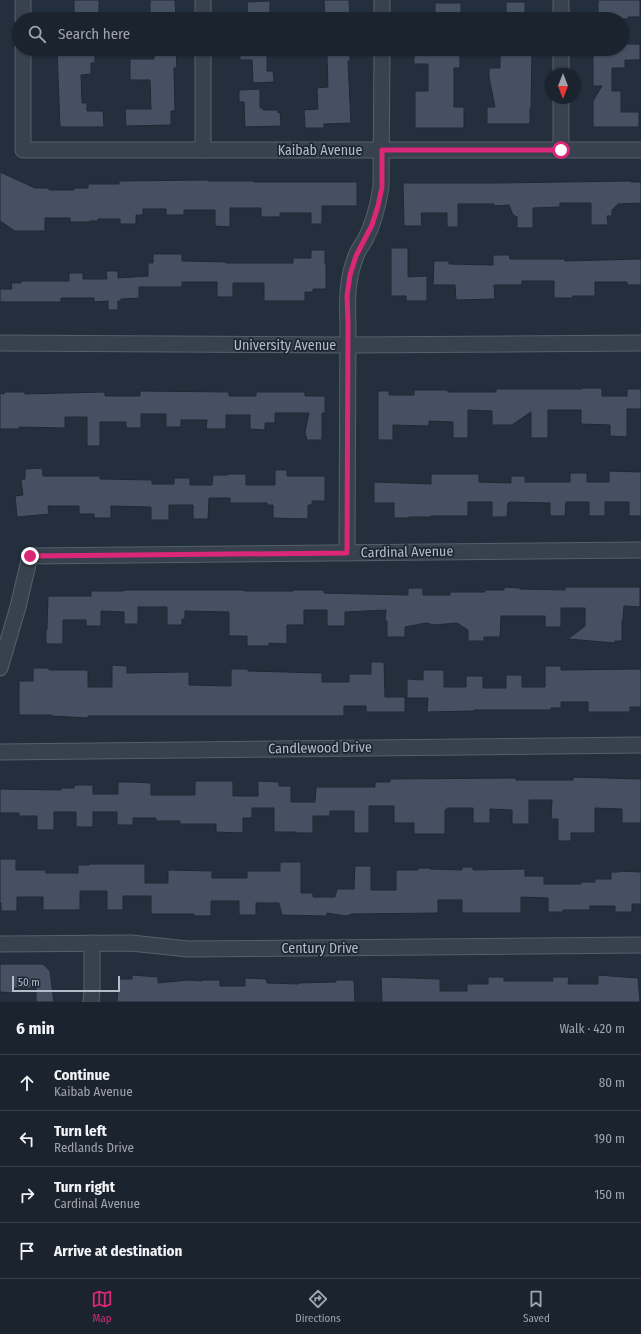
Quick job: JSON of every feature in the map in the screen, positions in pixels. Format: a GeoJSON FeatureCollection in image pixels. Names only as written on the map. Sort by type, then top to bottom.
{"type":"FeatureCollection","features":[{"type":"Feature","properties":{"kind":"street"},"geometry":{"type":"LineString","coordinates":[[23,0],[23,12]]}},
{"type":"Feature","properties":{"kind":"street"},"geometry":{"type":"LineString","coordinates":[[203,0],[203,12]]}},
{"type":"Feature","properties":{"kind":"street"},"geometry":{"type":"LineString","coordinates":[[382,0],[382,12]]}},
{"type":"Feature","properties":{"kind":"street"},"geometry":{"type":"LineString","coordinates":[[561,0],[561,12]]}},
{"type":"Feature","properties":{"kind":"street","name":"Kaibab Avenue"},"geometry":{"type":"LineString","coordinates":[[23,56],[24,150],[641,150]]}},
{"type":"Feature","properties":{"kind":"street"},"geometry":{"type":"LineString","coordinates":[[203,56],[203,150]]}},
{"type":"Feature","properties":{"kind":"street"},"geometry":{"type":"LineString","coordinates":[[347,553],[347,296],[350,275],[356,256],[372,225],[382,187],[382,56]]}},
{"type":"Feature","properties":{"kind":"street"},"geometry":{"type":"LineString","coordinates":[[561,56],[561,68]]}},
{"type":"Feature","properties":{"kind":"street"},"geometry":{"type":"LineString","coordinates":[[561,104],[561,150]]}},
{"type":"Feature","properties":{"kind":"street","name":"University Avenue"},"geometry":{"type":"LineString","coordinates":[[0,343],[348,345],[641,342]]}},
{"type":"Feature","properties":{"kind":"street","name":"Cardinal Avenue"},"geometry":{"type":"LineString","coordinates":[[0,668],[18,607],[30,556],[641,550]]}},
{"type":"Feature","properties":{"kind":"street","name":"Candlewood Drive"},"geometry":{"type":"LineString","coordinates":[[0,752],[641,745]]}},
{"type":"Feature","properties":{"kind":"street"},"geometry":{"type":"LineString","coordinates":[[91,1002],[92,943]]}},
{"type":"Feature","properties":{"kind":"street","name":"Century Drive"},"geometry":{"type":"LineString","coordinates":[[0,944],[131,943],[188,949],[641,945]]}},
{"type":"Feature","properties":{"kind":"building"},"geometry":{"type":"Polygon","coordinates":[[[74,0],[99,0],[99,12],[74,12],[74,0]]]}},
{"type":"Feature","properties":{"kind":"building"},"geometry":{"type":"Polygon","coordinates":[[[150,0],[175,0],[176,12],[150,12],[150,0]]]}},
{"type":"Feature","properties":{"kind":"building"},"geometry":{"type":"Polygon","coordinates":[[[324,0],[349,0],[350,12],[325,12],[324,0]]]}},
{"type":"Feature","properties":{"kind":"building"},"geometry":{"type":"Polygon","coordinates":[[[598,0],[640,0],[640,17],[629,17],[629,12],[598,12],[598,0]]]}},
{"type":"Feature","properties":{"kind":"building"},"geometry":{"type":"Polygon","coordinates":[[[270,1],[270,12],[248,12],[247,2],[270,1]]]}},
{"type":"Feature","properties":{"kind":"building"},"geometry":{"type":"Polygon","coordinates":[[[506,2],[525,2],[525,12],[506,12],[506,2]]]}},
{"type":"Feature","properties":{"kind":"building"},"geometry":{"type":"Polygon","coordinates":[[[435,3],[461,3],[461,12],[435,12],[435,3]]]}},
{"type":"Feature","properties":{"kind":"building"},"geometry":{"type":"Polygon","coordinates":[[[629,44],[640,44],[640,60],[625,60],[625,68],[612,68],[612,91],[621,91],[621,112],[639,112],[639,127],[593,127],[593,101],[602,86],[593,86],[593,56],[629,56],[629,44]]]}},
{"type":"Feature","properties":{"kind":"building"},"geometry":{"type":"Polygon","coordinates":[[[57,56],[95,56],[95,63],[91,63],[91,74],[81,75],[82,103],[87,103],[87,111],[103,111],[104,127],[60,127],[57,56]]]}},
{"type":"Feature","properties":{"kind":"building"},"geometry":{"type":"Polygon","coordinates":[[[154,56],[176,56],[177,68],[174,68],[175,111],[171,111],[171,125],[126,126],[125,109],[151,109],[150,80],[130,80],[130,59],[154,59],[154,56]]]}},
{"type":"Feature","properties":{"kind":"building"},"geometry":{"type":"Polygon","coordinates":[[[240,56],[267,56],[267,71],[273,71],[274,82],[253,83],[252,60],[240,60],[240,56]]]}},
{"type":"Feature","properties":{"kind":"building"},"geometry":{"type":"Polygon","coordinates":[[[327,56],[350,56],[350,61],[348,61],[351,123],[324,124],[324,128],[305,128],[304,110],[318,109],[317,88],[328,87],[327,56]]]}},
{"type":"Feature","properties":{"kind":"building"},"geometry":{"type":"Polygon","coordinates":[[[414,56],[460,56],[460,68],[454,68],[454,107],[464,107],[464,128],[415,128],[415,91],[428,91],[428,64],[414,64],[414,56]]]}},
{"type":"Feature","properties":{"kind":"building"},"geometry":{"type":"Polygon","coordinates":[[[500,56],[532,56],[530,124],[487,124],[487,107],[495,107],[489,77],[489,68],[500,68],[500,56]]]}},
{"type":"Feature","properties":{"kind":"building"},"geometry":{"type":"Polygon","coordinates":[[[260,89],[260,108],[263,108],[263,110],[278,110],[278,113],[280,112],[281,126],[245,127],[244,102],[239,102],[239,90],[260,89]]]}},
{"type":"Feature","properties":{"kind":"building"},"geometry":{"type":"Polygon","coordinates":[[[0,172],[35,188],[49,188],[49,190],[74,190],[74,188],[88,188],[88,184],[119,184],[119,181],[208,180],[254,182],[357,182],[357,206],[322,206],[322,224],[311,224],[311,213],[280,213],[280,217],[261,217],[261,208],[230,208],[230,227],[215,226],[215,210],[184,210],[184,215],[166,215],[166,209],[143,209],[143,215],[136,215],[136,224],[120,224],[120,219],[98,219],[98,221],[90,222],[70,222],[70,218],[45,218],[45,231],[15,231],[0,221],[0,172]]]}},
{"type":"Feature","properties":{"kind":"building"},"geometry":{"type":"Polygon","coordinates":[[[641,182],[641,203],[618,204],[612,210],[612,216],[607,216],[608,225],[591,225],[591,203],[560,203],[560,207],[533,208],[533,228],[517,228],[517,217],[513,215],[509,205],[494,206],[494,204],[458,204],[458,227],[447,227],[447,213],[421,213],[422,226],[404,226],[403,183],[641,182]]]}},
{"type":"Feature","properties":{"kind":"building"},"geometry":{"type":"Polygon","coordinates":[[[391,248],[408,248],[408,277],[427,276],[427,301],[406,301],[406,296],[391,296],[391,248]]]}},
{"type":"Feature","properties":{"kind":"building"},"geometry":{"type":"Polygon","coordinates":[[[311,250],[325,250],[326,289],[313,289],[313,292],[305,292],[305,301],[264,301],[264,283],[233,283],[233,297],[217,297],[217,282],[182,282],[182,287],[139,287],[139,298],[121,299],[121,301],[118,301],[118,310],[108,310],[108,301],[94,302],[94,298],[61,298],[61,302],[0,302],[0,289],[12,289],[11,283],[21,283],[21,281],[69,281],[69,273],[83,273],[83,279],[107,279],[106,271],[118,271],[118,278],[148,276],[148,263],[153,263],[153,254],[182,254],[182,261],[226,263],[293,263],[293,258],[311,258],[311,250]]]}},
{"type":"Feature","properties":{"kind":"building"},"geometry":{"type":"Polygon","coordinates":[[[493,255],[509,255],[510,259],[565,259],[565,261],[641,259],[641,285],[627,285],[627,282],[595,282],[595,296],[554,298],[554,281],[522,281],[522,285],[494,285],[495,299],[456,300],[455,285],[433,285],[434,261],[449,261],[449,264],[493,265],[493,255]]]}},
{"type":"Feature","properties":{"kind":"building"},"geometry":{"type":"Polygon","coordinates":[[[602,388],[602,396],[627,396],[627,389],[641,389],[641,409],[627,409],[627,437],[610,436],[610,425],[581,424],[581,410],[548,410],[548,438],[531,438],[531,412],[512,425],[492,425],[492,411],[468,410],[468,438],[453,438],[453,422],[429,421],[429,426],[393,425],[393,440],[378,440],[378,391],[389,391],[389,395],[414,395],[414,390],[496,392],[496,389],[602,388]]]}},
{"type":"Feature","properties":{"kind":"building"},"geometry":{"type":"Polygon","coordinates":[[[140,391],[229,392],[229,396],[256,396],[256,392],[305,392],[305,396],[325,396],[325,413],[322,413],[322,440],[307,440],[305,432],[309,413],[275,413],[275,423],[265,423],[265,430],[250,429],[250,415],[226,415],[226,429],[206,429],[207,420],[181,420],[181,427],[166,427],[166,414],[141,414],[141,428],[126,428],[126,422],[100,422],[100,446],[87,446],[87,417],[65,417],[65,428],[19,427],[19,429],[0,429],[0,393],[25,392],[25,394],[105,392],[105,396],[140,396],[140,391]]]}},
{"type":"Feature","properties":{"kind":"building"},"geometry":{"type":"Polygon","coordinates":[[[42,468],[43,476],[100,476],[100,479],[152,480],[152,484],[174,484],[174,478],[190,478],[190,485],[212,485],[213,475],[246,474],[246,485],[275,485],[275,470],[287,470],[287,476],[325,476],[325,501],[312,501],[312,505],[308,505],[308,519],[273,518],[273,505],[267,505],[267,503],[230,503],[230,498],[209,498],[208,519],[193,519],[193,505],[169,505],[169,520],[151,520],[151,507],[111,506],[111,518],[94,518],[94,514],[79,514],[79,506],[48,506],[49,514],[17,517],[15,496],[23,495],[21,480],[25,479],[25,469],[42,468]]]}},
{"type":"Feature","properties":{"kind":"building"},"geometry":{"type":"Polygon","coordinates":[[[609,471],[641,472],[641,516],[629,516],[629,502],[605,502],[605,516],[589,516],[589,502],[566,502],[565,516],[550,516],[550,503],[511,502],[508,503],[507,517],[492,517],[492,502],[468,502],[468,516],[394,518],[394,503],[374,503],[374,482],[431,484],[431,474],[479,474],[479,482],[511,483],[511,476],[525,476],[525,482],[570,482],[570,473],[587,473],[587,482],[609,482],[609,471]]]}},
{"type":"Feature","properties":{"kind":"building"},"geometry":{"type":"Polygon","coordinates":[[[504,587],[520,589],[565,590],[565,587],[640,587],[640,607],[624,606],[622,641],[615,641],[615,643],[568,639],[585,626],[585,608],[561,608],[561,627],[545,627],[545,616],[501,616],[500,637],[484,637],[484,641],[468,641],[468,630],[457,623],[434,625],[426,623],[405,627],[405,637],[387,637],[387,621],[385,621],[386,610],[345,612],[345,626],[327,626],[327,610],[304,610],[304,625],[287,625],[287,644],[269,643],[269,646],[247,646],[247,636],[229,636],[229,612],[185,611],[185,619],[182,619],[182,625],[167,625],[167,607],[138,607],[138,624],[124,624],[124,612],[101,611],[101,626],[86,626],[86,620],[63,620],[63,644],[46,644],[48,596],[91,596],[91,591],[124,590],[324,590],[324,593],[408,595],[408,588],[423,588],[423,595],[450,595],[450,592],[485,592],[485,590],[504,590],[504,587]]]}},
{"type":"Feature","properties":{"kind":"building"},"geometry":{"type":"Polygon","coordinates":[[[371,662],[384,662],[385,697],[405,697],[405,712],[366,712],[366,706],[344,706],[344,716],[88,716],[88,718],[52,715],[19,715],[19,681],[33,681],[33,668],[49,668],[49,670],[88,670],[88,687],[112,687],[112,665],[127,666],[127,673],[189,672],[189,685],[231,686],[231,669],[248,669],[248,671],[322,673],[322,682],[349,682],[349,674],[371,674],[371,662]]]}},
{"type":"Feature","properties":{"kind":"building"},"geometry":{"type":"Polygon","coordinates":[[[545,666],[561,666],[561,670],[641,669],[641,707],[630,707],[630,712],[588,712],[588,702],[561,702],[561,708],[551,708],[551,710],[474,710],[427,712],[428,698],[407,698],[407,679],[423,680],[423,670],[444,670],[444,687],[466,687],[466,676],[483,676],[483,688],[506,688],[506,675],[522,675],[522,687],[545,687],[545,666]]]}},
{"type":"Feature","properties":{"kind":"building"},"geometry":{"type":"Polygon","coordinates":[[[573,777],[641,779],[641,823],[622,823],[622,809],[595,808],[595,833],[571,833],[571,841],[558,841],[558,819],[551,819],[552,800],[529,800],[529,824],[512,824],[512,810],[490,809],[490,823],[473,823],[473,808],[447,808],[447,810],[445,810],[445,834],[414,834],[414,823],[394,823],[394,806],[369,806],[369,833],[354,833],[354,811],[330,811],[330,816],[313,816],[313,833],[274,832],[274,808],[252,808],[252,818],[243,818],[243,833],[216,832],[216,824],[180,824],[180,821],[156,821],[156,818],[133,818],[133,825],[117,825],[117,812],[93,812],[93,827],[76,827],[76,812],[54,812],[54,830],[37,830],[37,816],[19,816],[19,813],[0,813],[0,789],[61,790],[61,788],[74,788],[75,785],[93,785],[93,794],[118,794],[118,782],[133,782],[151,783],[151,795],[195,795],[195,781],[233,781],[233,796],[258,796],[258,781],[279,782],[279,786],[291,786],[291,802],[315,802],[316,787],[375,787],[375,782],[390,782],[390,779],[516,778],[516,780],[573,780],[573,777]]]}},
{"type":"Feature","properties":{"kind":"building"},"geometry":{"type":"Polygon","coordinates":[[[0,859],[16,859],[16,870],[46,870],[46,873],[78,873],[78,865],[89,864],[145,864],[145,883],[168,883],[168,870],[212,871],[212,878],[247,878],[247,871],[280,871],[280,862],[301,862],[301,893],[313,893],[313,897],[335,897],[337,889],[354,889],[355,866],[371,866],[371,890],[396,890],[396,870],[418,870],[418,868],[462,870],[462,867],[473,867],[473,870],[525,869],[525,876],[544,876],[544,884],[581,884],[581,882],[595,882],[595,879],[611,879],[611,872],[641,872],[641,904],[632,904],[632,912],[615,912],[615,906],[590,906],[590,910],[563,910],[563,912],[548,912],[548,898],[521,897],[521,913],[462,913],[462,900],[438,900],[438,913],[352,914],[346,916],[327,913],[327,916],[282,915],[279,903],[256,903],[256,915],[239,915],[239,901],[211,901],[211,916],[194,916],[194,914],[151,914],[151,896],[123,896],[123,910],[107,910],[107,891],[80,891],[80,910],[43,910],[43,897],[17,897],[17,911],[1,911],[0,859]]]}},
{"type":"Feature","properties":{"kind":"building"},"geometry":{"type":"Polygon","coordinates":[[[0,964],[43,964],[50,971],[54,1002],[36,1002],[36,988],[14,988],[13,993],[0,992],[0,964]]]}},
{"type":"Feature","properties":{"kind":"building"},"geometry":{"type":"Polygon","coordinates":[[[132,975],[158,977],[158,983],[189,980],[220,980],[220,986],[245,986],[245,978],[266,979],[267,983],[298,984],[336,982],[336,980],[354,980],[355,1002],[117,1002],[119,979],[132,979],[132,975]]]}},
{"type":"Feature","properties":{"kind":"building"},"geometry":{"type":"Polygon","coordinates":[[[598,975],[638,978],[640,1002],[382,1002],[381,977],[440,979],[440,991],[467,991],[467,984],[488,984],[488,977],[504,977],[504,981],[553,981],[552,977],[569,977],[568,984],[598,984],[598,975]]]}},
{"type":"Feature","properties":{"kind":"route"},"geometry":{"type":"LineString","coordinates":[[30,556],[347,553],[347,296],[350,275],[356,256],[372,225],[378,206],[382,187],[382,150],[561,150]]}}]}
